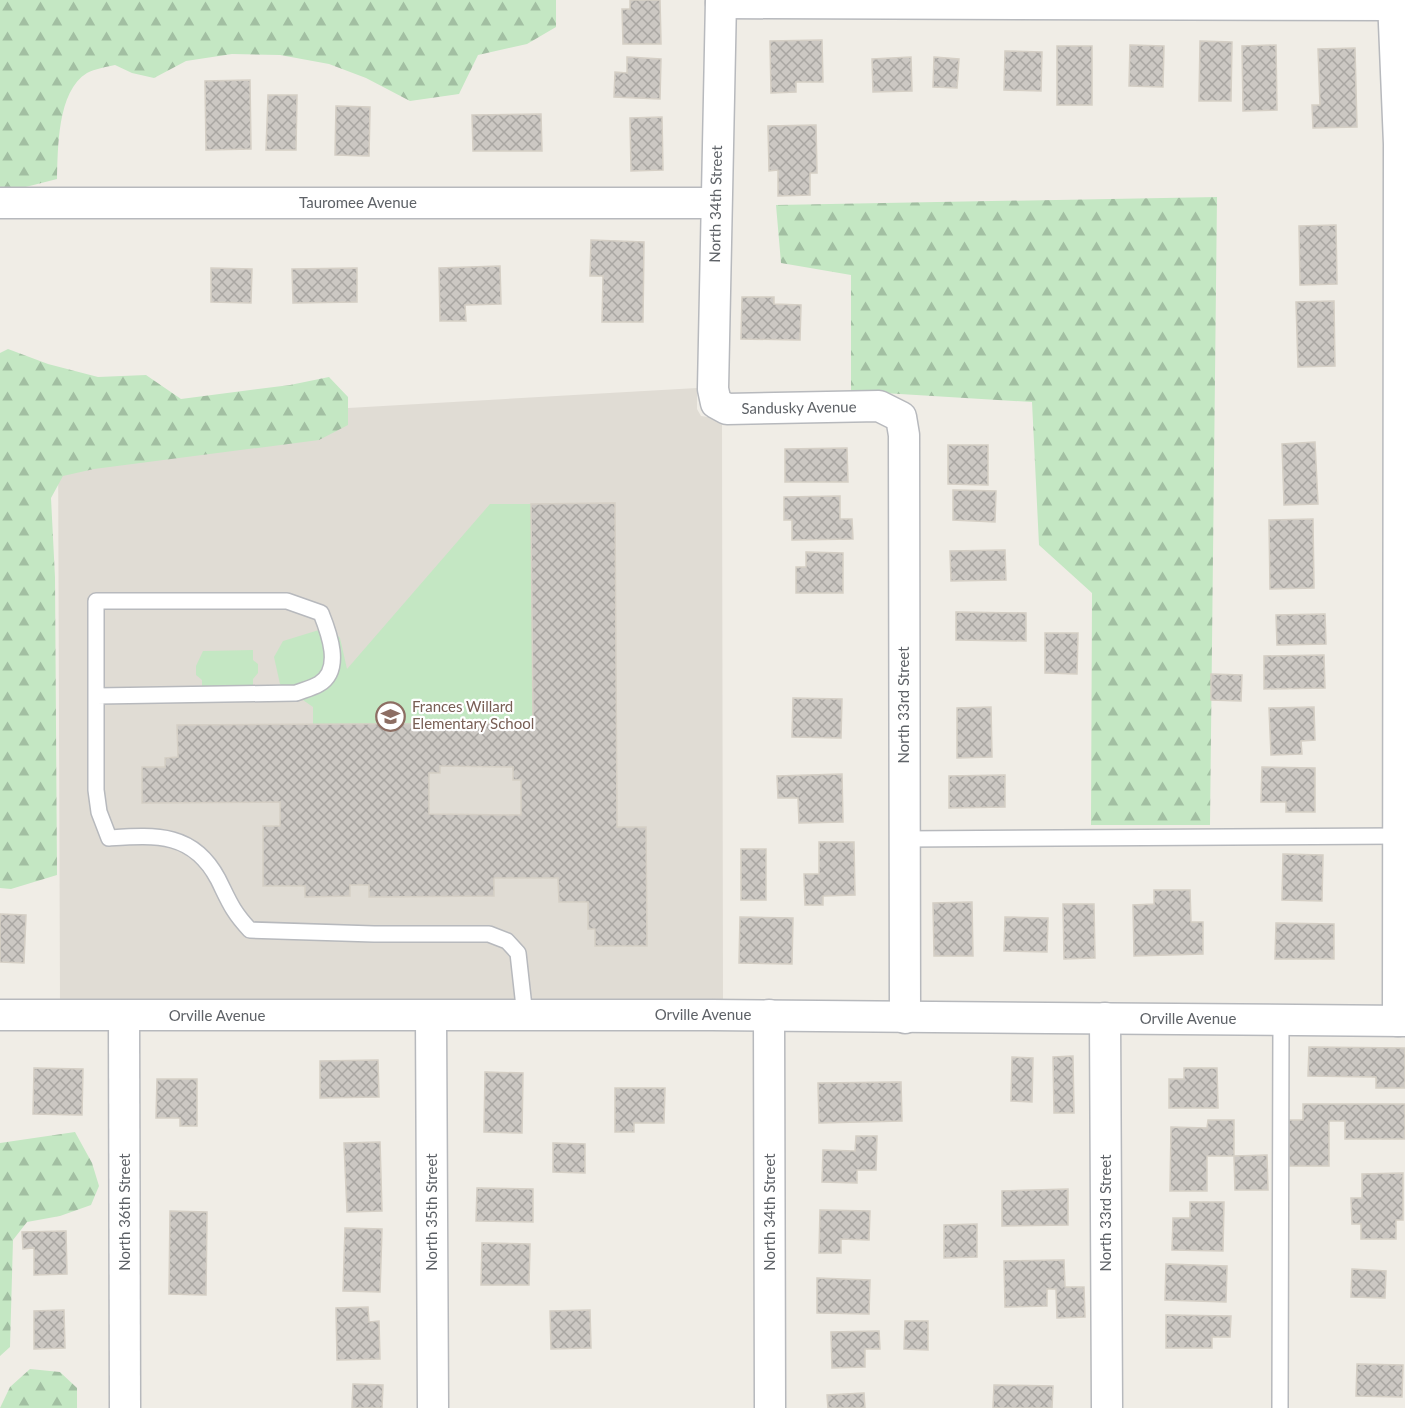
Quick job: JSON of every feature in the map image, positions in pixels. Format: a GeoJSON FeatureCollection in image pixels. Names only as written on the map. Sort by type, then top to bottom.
{"type":"FeatureCollection","features":[{"type":"Feature","properties":{"kind":"street"},"geometry":{"type":"LineString","coordinates":[[721,2],[1393,2],[1402,144],[1398,836],[1401,1021]]}},
{"type":"Feature","properties":{"kind":"street","name":"North 34th Street"},"geometry":{"type":"LineString","coordinates":[[719,406],[713,389],[721,2]]}},
{"type":"Feature","properties":{"kind":"street","name":"Tauromee Avenue"},"geometry":{"type":"LineString","coordinates":[[0,203],[716,203]]}},
{"type":"Feature","properties":{"kind":"street","name":"Sandusky Avenue"},"geometry":{"type":"LineString","coordinates":[[719,406],[727,409],[879,406]]}},
{"type":"Feature","properties":{"kind":"street","name":"North 33rd Street"},"geometry":{"type":"LineString","coordinates":[[879,406],[901,417],[904,435],[905,1018]]}},
{"type":"Feature","properties":{"kind":"street","name":"Orville Avenue"},"geometry":{"type":"LineString","coordinates":[[0,1015],[431,1017],[769,1015],[1401,1021]]}},
{"type":"Feature","properties":{"kind":"street","name":"North 34th Street"},"geometry":{"type":"LineString","coordinates":[[769,1015],[770,1408]]}},
{"type":"Feature","properties":{"kind":"street","name":"North 36th Street"},"geometry":{"type":"LineString","coordinates":[[124,1016],[125,1408]]}},
{"type":"Feature","properties":{"kind":"street","name":"North 35th Street"},"geometry":{"type":"LineString","coordinates":[[431,1017],[433,1408]]}},
{"type":"Feature","properties":{"kind":"street","name":"North 33rd Street"},"geometry":{"type":"LineString","coordinates":[[1105,1018],[1107,1408]]}},
{"type":"Feature","properties":{"kind":"lane"},"geometry":{"type":"LineString","coordinates":[[97,696],[296,693],[321,683],[333,664],[330,635],[321,613],[287,601],[96,601],[96,790],[99,812],[109,838],[143,836],[172,838],[201,854],[217,878],[232,911],[250,930],[374,934],[489,934],[507,940],[518,953],[525,1016]]}},
{"type":"Feature","properties":{"kind":"lane"},"geometry":{"type":"LineString","coordinates":[[904,839],[1398,836]]}},
{"type":"Feature","properties":{"kind":"lane"},"geometry":{"type":"LineString","coordinates":[[1280,1408],[1281,1019]]}},
{"type":"Feature","properties":{"kind":"shaded area","name":"Frances Willard Elementary School"},"geometry":{"type":"Polygon","coordinates":[[[697,388],[697,409],[701,416],[722,419],[723,1004],[60,1005],[58,429],[348,408],[697,388]]]}},
{"type":"Feature","properties":{"kind":"green space"},"geometry":{"type":"Polygon","coordinates":[[[0,0],[556,0],[556,27],[527,44],[478,55],[459,94],[410,101],[366,78],[329,64],[280,55],[232,54],[186,61],[154,78],[132,73],[115,65],[97,69],[77,81],[70,93],[61,122],[57,179],[10,191],[0,190],[0,0]]]}},
{"type":"Feature","properties":{"kind":"green space"},"geometry":{"type":"Polygon","coordinates":[[[1217,197],[1210,825],[1091,825],[1092,593],[1039,545],[1032,402],[851,391],[851,275],[781,263],[776,205],[1217,197]]]}},
{"type":"Feature","properties":{"kind":"green space"},"geometry":{"type":"Polygon","coordinates":[[[8,349],[48,364],[98,377],[146,375],[181,399],[290,385],[329,377],[348,397],[348,425],[319,440],[94,469],[63,476],[51,498],[55,577],[57,875],[11,889],[0,888],[0,353],[8,349]]]}},
{"type":"Feature","properties":{"kind":"green space"},"geometry":{"type":"Polygon","coordinates":[[[490,504],[531,504],[533,723],[313,725],[313,707],[280,684],[274,657],[283,641],[319,630],[332,630],[340,638],[347,669],[490,504]]]}},
{"type":"Feature","properties":{"kind":"green space"},"geometry":{"type":"Polygon","coordinates":[[[253,650],[253,660],[258,664],[258,673],[253,679],[253,692],[202,692],[202,680],[196,675],[196,666],[203,651],[253,650]]]}},
{"type":"Feature","properties":{"kind":"green space"},"geometry":{"type":"Polygon","coordinates":[[[75,1132],[92,1163],[99,1186],[91,1205],[60,1216],[27,1222],[13,1240],[10,1347],[0,1356],[0,1143],[75,1132]]]}},
{"type":"Feature","properties":{"kind":"green space"},"geometry":{"type":"Polygon","coordinates":[[[30,1369],[60,1372],[77,1388],[77,1408],[0,1408],[10,1387],[30,1369]]]}},
{"type":"Feature","properties":{"kind":"building"},"geometry":{"type":"Polygon","coordinates":[[[630,0],[660,0],[661,44],[623,44],[622,9],[630,9],[630,0]]]}},
{"type":"Feature","properties":{"kind":"building"},"geometry":{"type":"Polygon","coordinates":[[[822,40],[823,82],[796,82],[796,92],[771,93],[770,41],[822,40]]]}},
{"type":"Feature","properties":{"kind":"building"},"geometry":{"type":"Polygon","coordinates":[[[1200,41],[1232,42],[1231,101],[1199,101],[1200,41]]]}},
{"type":"Feature","properties":{"kind":"building"},"geometry":{"type":"Polygon","coordinates":[[[1130,45],[1164,46],[1163,87],[1129,86],[1130,45]]]}},
{"type":"Feature","properties":{"kind":"building"},"geometry":{"type":"Polygon","coordinates":[[[1276,45],[1277,110],[1243,111],[1242,46],[1276,45]]]}},
{"type":"Feature","properties":{"kind":"building"},"geometry":{"type":"Polygon","coordinates":[[[1057,46],[1092,46],[1092,105],[1057,105],[1057,46]]]}},
{"type":"Feature","properties":{"kind":"building"},"geometry":{"type":"Polygon","coordinates":[[[1355,48],[1357,127],[1313,128],[1312,105],[1320,105],[1318,49],[1355,48]]]}},
{"type":"Feature","properties":{"kind":"building"},"geometry":{"type":"Polygon","coordinates":[[[1005,51],[1042,52],[1041,91],[1004,90],[1005,51]]]}},
{"type":"Feature","properties":{"kind":"building"},"geometry":{"type":"Polygon","coordinates":[[[627,57],[661,59],[660,99],[614,97],[615,72],[627,73],[627,57]]]}},
{"type":"Feature","properties":{"kind":"building"},"geometry":{"type":"Polygon","coordinates":[[[911,57],[912,91],[873,92],[872,59],[911,57]]]}},
{"type":"Feature","properties":{"kind":"building"},"geometry":{"type":"Polygon","coordinates":[[[934,57],[959,59],[957,88],[933,87],[934,57]]]}},
{"type":"Feature","properties":{"kind":"building"},"geometry":{"type":"Polygon","coordinates":[[[250,80],[251,149],[206,150],[205,81],[250,80]]]}},
{"type":"Feature","properties":{"kind":"building"},"geometry":{"type":"Polygon","coordinates":[[[268,95],[297,95],[296,150],[266,150],[268,95]]]}},
{"type":"Feature","properties":{"kind":"building"},"geometry":{"type":"Polygon","coordinates":[[[336,106],[370,107],[369,156],[335,155],[336,106]]]}},
{"type":"Feature","properties":{"kind":"building"},"geometry":{"type":"Polygon","coordinates":[[[541,114],[542,151],[473,151],[472,115],[541,114]]]}},
{"type":"Feature","properties":{"kind":"building"},"geometry":{"type":"Polygon","coordinates":[[[662,117],[663,170],[631,171],[630,118],[662,117]]]}},
{"type":"Feature","properties":{"kind":"building"},"geometry":{"type":"Polygon","coordinates":[[[816,125],[817,173],[810,173],[810,195],[778,196],[778,170],[769,171],[768,126],[816,125]]]}},
{"type":"Feature","properties":{"kind":"building"},"geometry":{"type":"Polygon","coordinates":[[[1336,225],[1337,284],[1300,285],[1299,226],[1336,225]]]}},
{"type":"Feature","properties":{"kind":"building"},"geometry":{"type":"Polygon","coordinates":[[[591,240],[644,242],[643,322],[602,322],[603,276],[590,276],[591,240]]]}},
{"type":"Feature","properties":{"kind":"building"},"geometry":{"type":"Polygon","coordinates":[[[500,266],[501,304],[465,305],[466,321],[440,321],[439,268],[500,266]]]}},
{"type":"Feature","properties":{"kind":"building"},"geometry":{"type":"Polygon","coordinates":[[[211,268],[252,269],[251,303],[211,302],[211,268]]]}},
{"type":"Feature","properties":{"kind":"building"},"geometry":{"type":"Polygon","coordinates":[[[357,268],[357,302],[293,303],[292,269],[357,268]]]}},
{"type":"Feature","properties":{"kind":"building"},"geometry":{"type":"Polygon","coordinates":[[[742,297],[774,297],[774,304],[801,305],[800,340],[741,339],[742,297]]]}},
{"type":"Feature","properties":{"kind":"building"},"geometry":{"type":"Polygon","coordinates":[[[1334,301],[1335,366],[1298,367],[1296,302],[1334,301]]]}},
{"type":"Feature","properties":{"kind":"building"},"geometry":{"type":"Polygon","coordinates":[[[1315,442],[1318,504],[1284,505],[1282,444],[1315,442]]]}},
{"type":"Feature","properties":{"kind":"building"},"geometry":{"type":"Polygon","coordinates":[[[948,445],[988,445],[988,485],[948,484],[948,445]]]}},
{"type":"Feature","properties":{"kind":"building"},"geometry":{"type":"Polygon","coordinates":[[[847,448],[848,482],[785,482],[785,449],[847,448]]]}},
{"type":"Feature","properties":{"kind":"building"},"geometry":{"type":"Polygon","coordinates":[[[953,490],[996,491],[995,522],[953,520],[953,490]]]}},
{"type":"Feature","properties":{"kind":"building"},"geometry":{"type":"Polygon","coordinates":[[[840,496],[840,519],[852,519],[853,539],[792,540],[792,520],[784,520],[784,497],[840,496]]]}},
{"type":"Feature","properties":{"kind":"building","name":"Frances Willard Elementary School"},"geometry":{"type":"Polygon","coordinates":[[[615,503],[617,827],[646,827],[647,946],[595,946],[595,929],[588,929],[588,902],[559,902],[558,878],[494,878],[494,896],[369,897],[369,885],[350,885],[350,896],[305,897],[305,886],[263,886],[263,826],[280,826],[280,802],[142,803],[142,767],[165,767],[165,758],[178,757],[177,725],[533,723],[531,504],[615,503]],[[440,766],[440,773],[429,773],[429,814],[521,815],[521,780],[513,780],[513,767],[440,766]]]}},
{"type":"Feature","properties":{"kind":"building"},"geometry":{"type":"Polygon","coordinates":[[[1313,519],[1314,588],[1270,589],[1269,520],[1313,519]]]}},
{"type":"Feature","properties":{"kind":"building"},"geometry":{"type":"Polygon","coordinates":[[[1005,550],[1006,580],[951,581],[950,551],[1005,550]]]}},
{"type":"Feature","properties":{"kind":"building"},"geometry":{"type":"Polygon","coordinates":[[[806,552],[843,553],[843,593],[796,593],[796,567],[806,567],[806,552]]]}},
{"type":"Feature","properties":{"kind":"building"},"geometry":{"type":"Polygon","coordinates":[[[956,612],[1026,613],[1026,641],[956,640],[956,612]]]}},
{"type":"Feature","properties":{"kind":"building"},"geometry":{"type":"Polygon","coordinates":[[[1325,614],[1326,644],[1277,645],[1276,615],[1325,614]]]}},
{"type":"Feature","properties":{"kind":"building"},"geometry":{"type":"Polygon","coordinates":[[[1045,633],[1078,633],[1077,674],[1045,673],[1045,633]]]}},
{"type":"Feature","properties":{"kind":"building"},"geometry":{"type":"Polygon","coordinates":[[[1324,655],[1325,688],[1264,689],[1264,656],[1324,655]]]}},
{"type":"Feature","properties":{"kind":"building"},"geometry":{"type":"Polygon","coordinates":[[[1211,674],[1242,675],[1241,701],[1211,700],[1211,674]]]}},
{"type":"Feature","properties":{"kind":"building"},"geometry":{"type":"Polygon","coordinates":[[[793,698],[842,699],[841,738],[792,737],[793,698]]]}},
{"type":"Feature","properties":{"kind":"building"},"geometry":{"type":"Polygon","coordinates":[[[991,707],[992,757],[957,758],[957,708],[991,707]]]}},
{"type":"Feature","properties":{"kind":"building"},"geometry":{"type":"Polygon","coordinates":[[[1314,707],[1315,740],[1301,741],[1302,754],[1271,755],[1269,708],[1314,707]]]}},
{"type":"Feature","properties":{"kind":"building"},"geometry":{"type":"Polygon","coordinates":[[[1262,767],[1315,768],[1315,812],[1286,812],[1286,802],[1261,802],[1262,767]]]}},
{"type":"Feature","properties":{"kind":"building"},"geometry":{"type":"Polygon","coordinates":[[[842,774],[843,822],[799,823],[798,798],[778,798],[777,776],[842,774]]]}},
{"type":"Feature","properties":{"kind":"building"},"geometry":{"type":"Polygon","coordinates":[[[1005,775],[1005,807],[949,808],[949,776],[1005,775]]]}},
{"type":"Feature","properties":{"kind":"building"},"geometry":{"type":"Polygon","coordinates":[[[819,842],[854,842],[855,895],[823,896],[823,905],[805,905],[804,874],[819,874],[819,842]]]}},
{"type":"Feature","properties":{"kind":"building"},"geometry":{"type":"Polygon","coordinates":[[[741,849],[766,849],[766,900],[741,900],[741,849]]]}},
{"type":"Feature","properties":{"kind":"building"},"geometry":{"type":"Polygon","coordinates":[[[1283,854],[1323,855],[1322,901],[1282,900],[1283,854]]]}},
{"type":"Feature","properties":{"kind":"building"},"geometry":{"type":"Polygon","coordinates":[[[1154,890],[1190,890],[1191,922],[1203,922],[1203,954],[1134,956],[1133,905],[1154,904],[1154,890]]]}},
{"type":"Feature","properties":{"kind":"building"},"geometry":{"type":"Polygon","coordinates":[[[972,902],[973,956],[934,956],[933,903],[972,902]]]}},
{"type":"Feature","properties":{"kind":"building"},"geometry":{"type":"Polygon","coordinates":[[[1063,904],[1094,904],[1095,958],[1064,959],[1063,904]]]}},
{"type":"Feature","properties":{"kind":"building"},"geometry":{"type":"Polygon","coordinates":[[[0,914],[26,915],[24,963],[0,962],[0,914]]]}},
{"type":"Feature","properties":{"kind":"building"},"geometry":{"type":"Polygon","coordinates":[[[740,917],[793,918],[792,964],[739,963],[740,917]]]}},
{"type":"Feature","properties":{"kind":"building"},"geometry":{"type":"Polygon","coordinates":[[[1005,917],[1048,918],[1047,952],[1004,951],[1005,917]]]}},
{"type":"Feature","properties":{"kind":"building"},"geometry":{"type":"Polygon","coordinates":[[[1276,923],[1334,924],[1334,959],[1275,959],[1276,923]]]}},
{"type":"Feature","properties":{"kind":"building"},"geometry":{"type":"Polygon","coordinates":[[[1309,1047],[1405,1048],[1405,1088],[1376,1088],[1376,1077],[1308,1076],[1309,1047]]]}},
{"type":"Feature","properties":{"kind":"building"},"geometry":{"type":"Polygon","coordinates":[[[1073,1056],[1074,1113],[1054,1113],[1053,1057],[1073,1056]]]}},
{"type":"Feature","properties":{"kind":"building"},"geometry":{"type":"Polygon","coordinates":[[[1012,1057],[1033,1058],[1032,1102],[1011,1101],[1012,1057]]]}},
{"type":"Feature","properties":{"kind":"building"},"geometry":{"type":"Polygon","coordinates":[[[378,1060],[379,1097],[320,1098],[320,1061],[378,1060]]]}},
{"type":"Feature","properties":{"kind":"building"},"geometry":{"type":"Polygon","coordinates":[[[34,1068],[83,1069],[82,1115],[33,1114],[34,1068]]]}},
{"type":"Feature","properties":{"kind":"building"},"geometry":{"type":"Polygon","coordinates":[[[1184,1068],[1217,1068],[1218,1108],[1169,1108],[1169,1079],[1184,1079],[1184,1068]]]}},
{"type":"Feature","properties":{"kind":"building"},"geometry":{"type":"Polygon","coordinates":[[[485,1072],[523,1073],[522,1133],[484,1132],[485,1072]]]}},
{"type":"Feature","properties":{"kind":"building"},"geometry":{"type":"Polygon","coordinates":[[[157,1079],[197,1079],[197,1126],[180,1126],[180,1118],[156,1118],[157,1079]]]}},
{"type":"Feature","properties":{"kind":"building"},"geometry":{"type":"Polygon","coordinates":[[[901,1082],[902,1121],[819,1123],[818,1083],[901,1082]]]}},
{"type":"Feature","properties":{"kind":"building"},"geometry":{"type":"Polygon","coordinates":[[[615,1088],[665,1088],[664,1123],[634,1123],[634,1132],[615,1132],[615,1088]]]}},
{"type":"Feature","properties":{"kind":"building"},"geometry":{"type":"Polygon","coordinates":[[[1303,1104],[1405,1104],[1405,1139],[1345,1139],[1345,1121],[1329,1121],[1329,1166],[1289,1166],[1289,1120],[1303,1120],[1303,1104]]]}},
{"type":"Feature","properties":{"kind":"building"},"geometry":{"type":"Polygon","coordinates":[[[1208,1120],[1234,1120],[1234,1156],[1207,1156],[1207,1191],[1170,1191],[1171,1127],[1207,1128],[1208,1120]]]}},
{"type":"Feature","properties":{"kind":"building"},"geometry":{"type":"Polygon","coordinates":[[[856,1136],[877,1136],[876,1170],[857,1170],[857,1183],[822,1182],[823,1150],[855,1151],[856,1136]]]}},
{"type":"Feature","properties":{"kind":"building"},"geometry":{"type":"Polygon","coordinates":[[[380,1142],[382,1211],[347,1212],[344,1143],[380,1142]]]}},
{"type":"Feature","properties":{"kind":"building"},"geometry":{"type":"Polygon","coordinates":[[[553,1143],[585,1144],[585,1173],[553,1172],[553,1143]]]}},
{"type":"Feature","properties":{"kind":"building"},"geometry":{"type":"Polygon","coordinates":[[[1267,1155],[1268,1190],[1235,1190],[1234,1156],[1267,1155]]]}},
{"type":"Feature","properties":{"kind":"building"},"geometry":{"type":"Polygon","coordinates":[[[1403,1173],[1403,1220],[1396,1220],[1396,1239],[1361,1239],[1361,1224],[1352,1224],[1351,1198],[1362,1198],[1362,1174],[1403,1173]]]}},
{"type":"Feature","properties":{"kind":"building"},"geometry":{"type":"Polygon","coordinates":[[[477,1188],[533,1189],[533,1222],[476,1221],[477,1188]]]}},
{"type":"Feature","properties":{"kind":"building"},"geometry":{"type":"Polygon","coordinates":[[[1068,1189],[1068,1225],[1002,1226],[1002,1191],[1068,1189]]]}},
{"type":"Feature","properties":{"kind":"building"},"geometry":{"type":"Polygon","coordinates":[[[1190,1202],[1224,1202],[1223,1251],[1172,1250],[1173,1218],[1190,1218],[1190,1202]]]}},
{"type":"Feature","properties":{"kind":"building"},"geometry":{"type":"Polygon","coordinates":[[[820,1210],[870,1211],[869,1240],[841,1239],[841,1253],[819,1253],[820,1210]]]}},
{"type":"Feature","properties":{"kind":"building"},"geometry":{"type":"Polygon","coordinates":[[[170,1211],[207,1212],[206,1295],[169,1294],[170,1211]]]}},
{"type":"Feature","properties":{"kind":"building"},"geometry":{"type":"Polygon","coordinates":[[[977,1224],[977,1257],[944,1258],[944,1225],[977,1224]]]}},
{"type":"Feature","properties":{"kind":"building"},"geometry":{"type":"Polygon","coordinates":[[[345,1228],[382,1229],[380,1292],[343,1291],[345,1228]]]}},
{"type":"Feature","properties":{"kind":"building"},"geometry":{"type":"Polygon","coordinates":[[[66,1231],[67,1274],[34,1275],[34,1248],[23,1249],[22,1232],[66,1231]]]}},
{"type":"Feature","properties":{"kind":"building"},"geometry":{"type":"Polygon","coordinates":[[[482,1243],[530,1244],[529,1285],[481,1285],[482,1243]]]}},
{"type":"Feature","properties":{"kind":"building"},"geometry":{"type":"Polygon","coordinates":[[[1064,1260],[1065,1287],[1084,1287],[1085,1317],[1057,1318],[1056,1289],[1047,1289],[1047,1306],[1005,1307],[1004,1261],[1064,1260]]]}},
{"type":"Feature","properties":{"kind":"building"},"geometry":{"type":"Polygon","coordinates":[[[1166,1264],[1227,1266],[1226,1302],[1165,1300],[1166,1264]]]}},
{"type":"Feature","properties":{"kind":"building"},"geometry":{"type":"Polygon","coordinates":[[[1352,1269],[1386,1271],[1385,1298],[1351,1297],[1352,1269]]]}},
{"type":"Feature","properties":{"kind":"building"},"geometry":{"type":"Polygon","coordinates":[[[817,1278],[870,1280],[869,1314],[817,1313],[817,1278]]]}},
{"type":"Feature","properties":{"kind":"building"},"geometry":{"type":"Polygon","coordinates":[[[368,1307],[369,1322],[379,1321],[380,1359],[337,1360],[336,1308],[368,1307]]]}},
{"type":"Feature","properties":{"kind":"building"},"geometry":{"type":"Polygon","coordinates":[[[64,1310],[65,1348],[34,1349],[34,1311],[64,1310]]]}},
{"type":"Feature","properties":{"kind":"building"},"geometry":{"type":"Polygon","coordinates":[[[590,1310],[591,1348],[551,1349],[550,1311],[590,1310]]]}},
{"type":"Feature","properties":{"kind":"building"},"geometry":{"type":"Polygon","coordinates":[[[1166,1315],[1231,1316],[1230,1337],[1212,1337],[1212,1348],[1166,1348],[1166,1315]]]}},
{"type":"Feature","properties":{"kind":"building"},"geometry":{"type":"Polygon","coordinates":[[[905,1321],[928,1321],[928,1350],[904,1349],[905,1321]]]}},
{"type":"Feature","properties":{"kind":"building"},"geometry":{"type":"Polygon","coordinates":[[[879,1331],[880,1349],[865,1349],[865,1367],[832,1368],[831,1332],[879,1331]]]}},
{"type":"Feature","properties":{"kind":"building"},"geometry":{"type":"Polygon","coordinates":[[[1357,1364],[1403,1365],[1402,1397],[1356,1396],[1357,1364]]]}},
{"type":"Feature","properties":{"kind":"building"},"geometry":{"type":"Polygon","coordinates":[[[353,1384],[383,1385],[382,1408],[352,1408],[353,1384]]]}},
{"type":"Feature","properties":{"kind":"building"},"geometry":{"type":"Polygon","coordinates":[[[994,1385],[1053,1386],[1052,1408],[993,1408],[994,1385]]]}},
{"type":"Feature","properties":{"kind":"building"},"geometry":{"type":"Polygon","coordinates":[[[864,1393],[865,1408],[828,1408],[827,1395],[864,1393]]]}},
{"type":"Feature","properties":{"kind":"place","name":"Frances Willard Elementary School"},"geometry":{"type":"Point","coordinates":[391,716]}}]}
